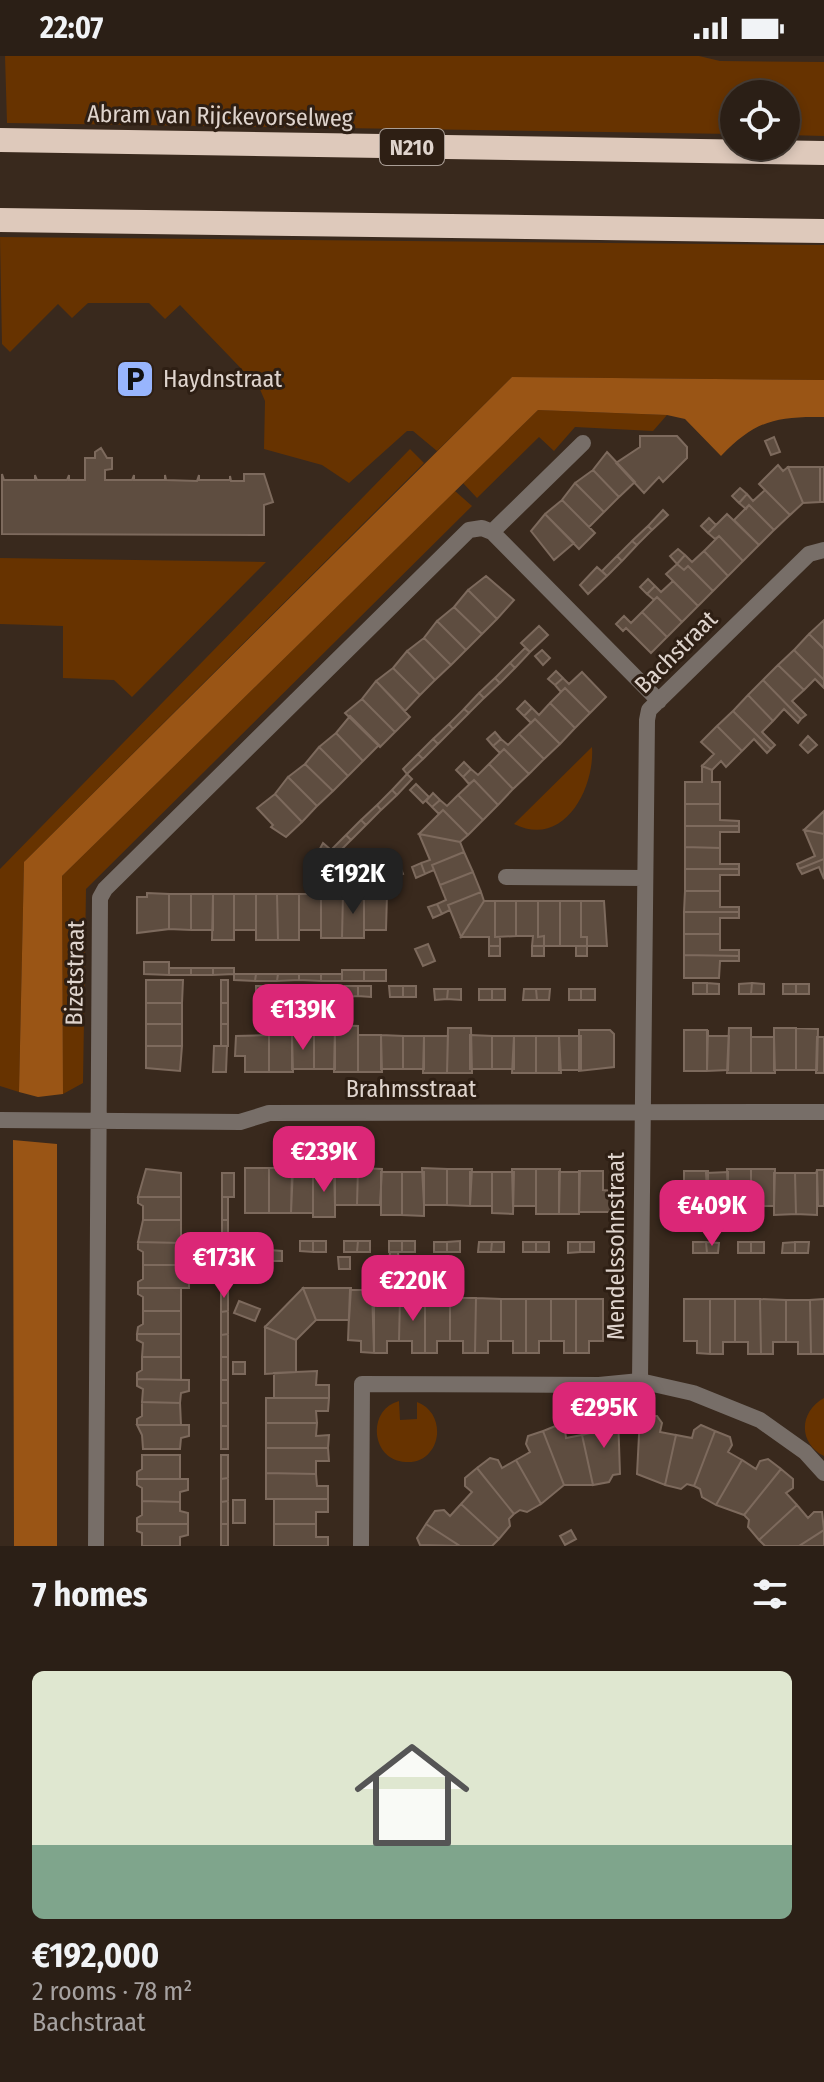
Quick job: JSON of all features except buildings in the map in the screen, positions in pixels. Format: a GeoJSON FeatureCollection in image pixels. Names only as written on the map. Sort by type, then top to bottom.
{"type":"FeatureCollection","features":[{"type":"Feature","properties":{"kind":"highway","name":"Abram van Rijckevorselweg"},"geometry":{"type":"LineString","coordinates":[[0,140],[824,153]]}},
{"type":"Feature","properties":{"kind":"highway"},"geometry":{"type":"LineString","coordinates":[[0,220],[824,231]]}},
{"type":"Feature","properties":{"kind":"street","name":"Bizetstraat"},"geometry":{"type":"LineString","coordinates":[[96,1546],[100,898],[105,889],[469,530],[482,528],[492,532],[583,443]]}},
{"type":"Feature","properties":{"kind":"street"},"geometry":{"type":"LineString","coordinates":[[492,532],[659,701]]}},
{"type":"Feature","properties":{"kind":"street","name":"Bachstraat"},"geometry":{"type":"LineString","coordinates":[[641,1111],[649,710],[809,554],[824,550]]}},
{"type":"Feature","properties":{"kind":"street"},"geometry":{"type":"LineString","coordinates":[[506,877],[645,878]]}},
{"type":"Feature","properties":{"kind":"street","name":"Mendelssohnstraat"},"geometry":{"type":"LineString","coordinates":[[640,1381],[641,1111]]}},
{"type":"Feature","properties":{"kind":"street","name":"Brahmsstraat"},"geometry":{"type":"LineString","coordinates":[[0,1120],[240,1122],[269,1113],[824,1112]]}},
{"type":"Feature","properties":{"kind":"street"},"geometry":{"type":"LineString","coordinates":[[361,1546],[362,1384],[599,1385],[640,1381],[693,1393],[760,1420],[805,1452],[824,1473]]}},
{"type":"Feature","properties":{"kind":"shaded area"},"geometry":{"type":"Polygon","coordinates":[[[5,56],[699,56],[720,61],[824,62],[824,136],[800,135],[800,80],[720,80],[720,134],[7,123],[5,56]]]}},
{"type":"Feature","properties":{"kind":"shaded area"},"geometry":{"type":"Polygon","coordinates":[[[0,237],[824,245],[824,380],[512,377],[437,451],[413,431],[407,431],[349,483],[322,465],[264,449],[265,401],[259,387],[180,305],[165,319],[149,303],[88,303],[72,318],[58,304],[10,352],[2,344],[0,237]]]}},
{"type":"Feature","properties":{"kind":"shaded area"},"geometry":{"type":"Polygon","coordinates":[[[512,377],[824,380],[824,417],[767,423],[745,435],[721,456],[685,419],[667,415],[538,410],[62,876],[63,1094],[38,1097],[19,1092],[24,862],[512,377]]]}},
{"type":"Feature","properties":{"kind":"shaded area"},"geometry":{"type":"Polygon","coordinates":[[[538,410],[667,415],[653,431],[575,427],[554,451],[539,437],[477,498],[463,483],[538,410]]]}},
{"type":"Feature","properties":{"kind":"shaded area"},"geometry":{"type":"Polygon","coordinates":[[[410,449],[424,463],[24,862],[19,1092],[0,1086],[0,869],[410,449]]]}},
{"type":"Feature","properties":{"kind":"shaded area"},"geometry":{"type":"Polygon","coordinates":[[[455,491],[472,506],[86,889],[83,1083],[63,1094],[62,876],[455,491]]]}},
{"type":"Feature","properties":{"kind":"shaded area"},"geometry":{"type":"Polygon","coordinates":[[[0,558],[266,562],[132,697],[114,680],[63,678],[63,626],[0,624],[0,558]]]}},
{"type":"Feature","properties":{"kind":"shaded area"},"geometry":{"type":"Polygon","coordinates":[[[592,747],[588,780],[573,810],[548,828],[532,830],[514,824],[592,747]]]}},
{"type":"Feature","properties":{"kind":"shaded area"},"geometry":{"type":"Polygon","coordinates":[[[13,1140],[57,1144],[57,1546],[14,1546],[13,1140]]]}},
{"type":"Feature","properties":{"kind":"shaded area"},"geometry":{"type":"Polygon","coordinates":[[[824,1398],[824,1456],[810,1443],[805,1427],[810,1411],[824,1398]]]}},
{"type":"Feature","properties":{"kind":"shaded area"},"geometry":{"type":"Polygon","coordinates":[[[399,1401],[400,1420],[417,1419],[417,1402],[434,1417],[437,1437],[427,1455],[418,1460],[406,1462],[394,1459],[380,1445],[377,1424],[381,1414],[399,1401]]]}},
{"type":"Feature","properties":{"kind":"place","name":"Haydnstraat"},"geometry":{"type":"Point","coordinates":[135,379]}}]}
